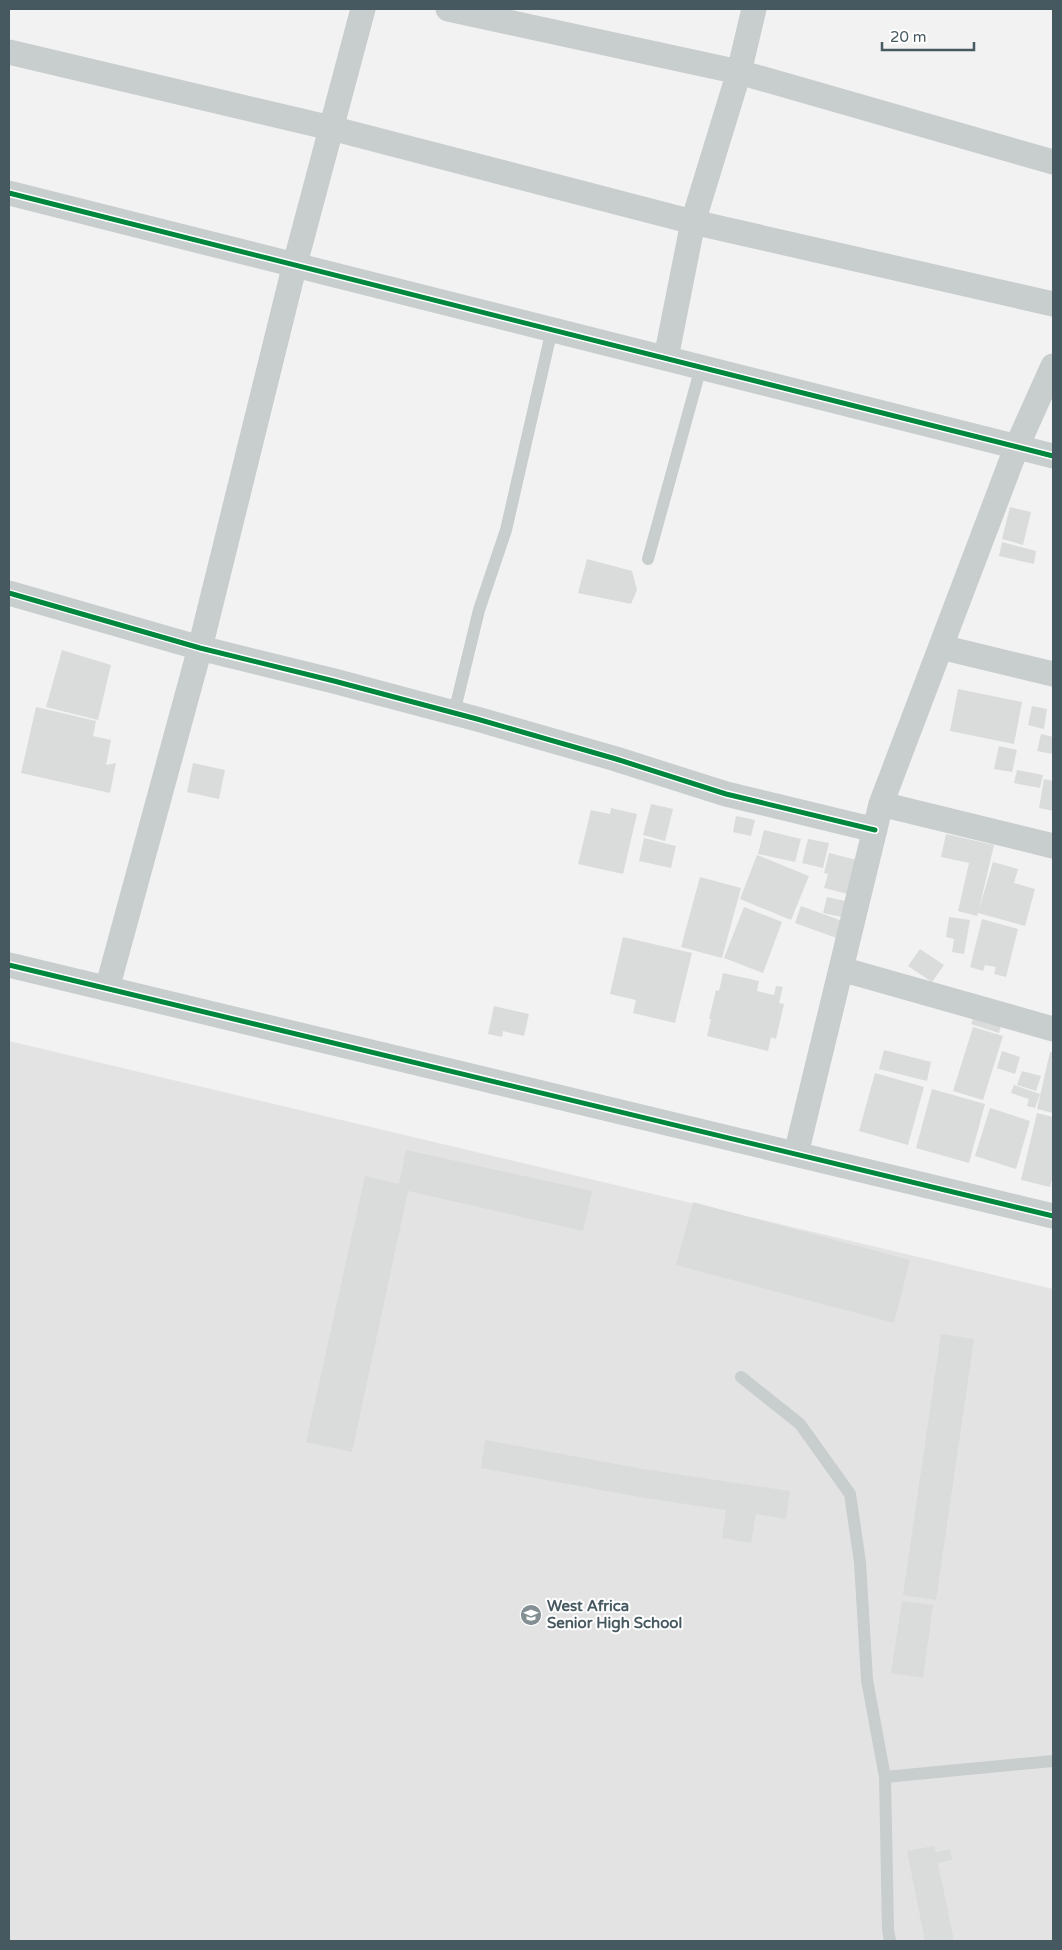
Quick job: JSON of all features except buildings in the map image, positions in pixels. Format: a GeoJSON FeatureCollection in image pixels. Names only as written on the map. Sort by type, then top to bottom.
{"type":"FeatureCollection","features":[{"type":"Feature","properties":{"kind":"street"},"geometry":{"type":"LineString","coordinates":[[107,989],[200,648],[294,264],[363,9]]}},
{"type":"Feature","properties":{"kind":"street"},"geometry":{"type":"LineString","coordinates":[[448,9],[739,72],[1053,162]]}},
{"type":"Feature","properties":{"kind":"street"},"geometry":{"type":"LineString","coordinates":[[666,358],[693,222],[739,72],[754,9]]}},
{"type":"Feature","properties":{"kind":"street"},"geometry":{"type":"LineString","coordinates":[[9,52],[331,128],[693,222],[1053,304]]}},
{"type":"Feature","properties":{"kind":"street"},"geometry":{"type":"LineString","coordinates":[[9,192],[1053,456]]}},
{"type":"Feature","properties":{"kind":"street"},"geometry":{"type":"LineString","coordinates":[[796,1154],[882,804],[1017,446],[1053,366]]}},
{"type":"Feature","properties":{"kind":"street"},"geometry":{"type":"LineString","coordinates":[[9,593],[200,648],[454,713],[616,759],[726,794],[875,830]]}},
{"type":"Feature","properties":{"kind":"street"},"geometry":{"type":"LineString","coordinates":[[941,647],[1053,674]]}},
{"type":"Feature","properties":{"kind":"street"},"geometry":{"type":"LineString","coordinates":[[882,804],[1053,846]]}},
{"type":"Feature","properties":{"kind":"street"},"geometry":{"type":"LineString","coordinates":[[9,965],[1053,1216]]}},
{"type":"Feature","properties":{"kind":"street"},"geometry":{"type":"LineString","coordinates":[[842,969],[1053,1029]]}},
{"type":"Feature","properties":{"kind":"lane"},"geometry":{"type":"LineString","coordinates":[[454,713],[479,610],[506,530],[552,329]]}},
{"type":"Feature","properties":{"kind":"lane"},"geometry":{"type":"LineString","coordinates":[[648,559],[701,367]]}},
{"type":"Feature","properties":{"kind":"lane"},"geometry":{"type":"LineString","coordinates":[[741,1377],[800,1424],[850,1494],[860,1562],[867,1680],[885,1777],[888,1930],[890,1941]]}},
{"type":"Feature","properties":{"kind":"lane"},"geometry":{"type":"LineString","coordinates":[[885,1777],[1053,1761]]}},
{"type":"Feature","properties":{"kind":"shaded area","name":"West Africa Senior High School"},"geometry":{"type":"Polygon","coordinates":[[[9,1041],[1053,1289],[1053,1941],[9,1941],[9,1041]]]}},
{"type":"Feature","properties":{"kind":"cycle path"},"geometry":{"type":"LineString","coordinates":[[9,193],[1053,456]]}},
{"type":"Feature","properties":{"kind":"cycle path"},"geometry":{"type":"LineString","coordinates":[[9,593],[200,648],[477,719],[616,759],[726,794],[875,830]]}},
{"type":"Feature","properties":{"kind":"cycle path"},"geometry":{"type":"LineString","coordinates":[[9,965],[1053,1216]]}},
{"type":"Feature","properties":{"kind":"place","name":"West Africa Senior High School"},"geometry":{"type":"Point","coordinates":[531,1615]}}]}
